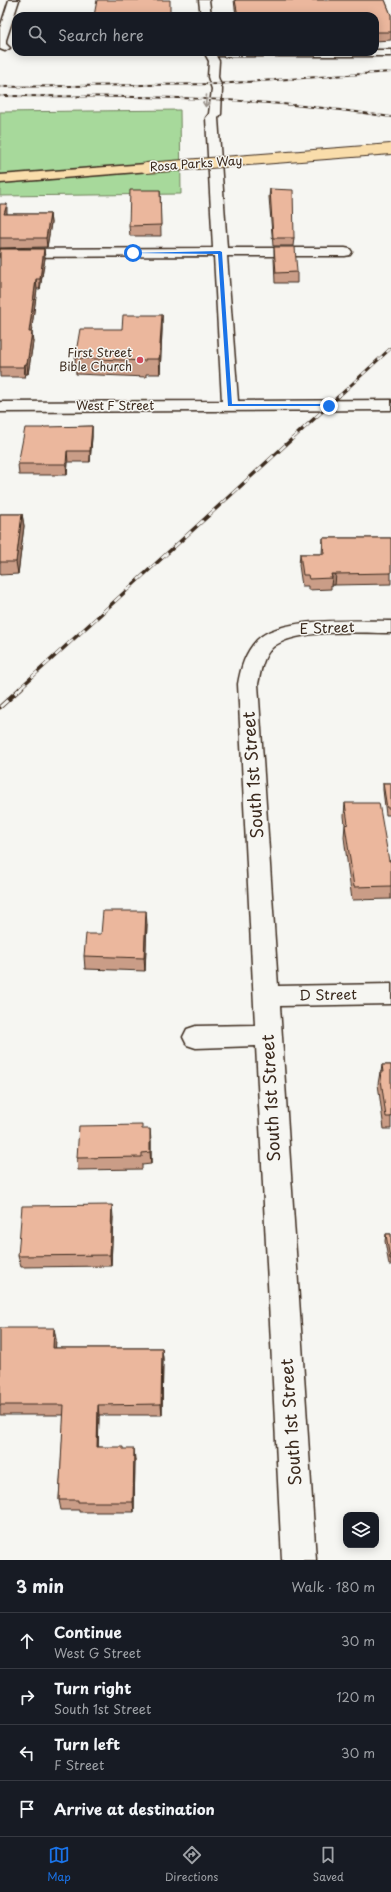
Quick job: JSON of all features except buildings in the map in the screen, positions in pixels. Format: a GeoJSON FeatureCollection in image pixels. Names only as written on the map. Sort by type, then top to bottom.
{"type":"FeatureCollection","features":[{"type":"Feature","properties":{"kind":"highway","name":"Rosa Parks Way"},"geometry":{"type":"LineString","coordinates":[[0,179],[146,163],[391,140]]}},
{"type":"Feature","properties":{"kind":"highway","name":"Rosa Parks Way"},"geometry":{"type":"LineString","coordinates":[[0,170],[391,149]]}},
{"type":"Feature","properties":{"kind":"street"},"geometry":{"type":"LineString","coordinates":[[12,49],[2,48],[1,40],[14,0]]}},
{"type":"Feature","properties":{"kind":"street"},"geometry":{"type":"LineString","coordinates":[[204,0],[206,12]]}},
{"type":"Feature","properties":{"kind":"street"},"geometry":{"type":"LineString","coordinates":[[379,53],[391,53]]}},
{"type":"Feature","properties":{"kind":"street"},"geometry":{"type":"LineString","coordinates":[[206,56],[204,61],[204,79],[208,90],[205,100],[206,114],[212,118],[230,405]]}},
{"type":"Feature","properties":{"kind":"street"},"geometry":{"type":"LineString","coordinates":[[0,254],[345,252]]}},
{"type":"Feature","properties":{"kind":"street","name":"West F Street"},"geometry":{"type":"LineString","coordinates":[[0,407],[391,405]]}},
{"type":"Feature","properties":{"kind":"street","name":"E Street"},"geometry":{"type":"LineString","coordinates":[[266,642],[278,635],[301,628],[391,627]]}},
{"type":"Feature","properties":{"kind":"street","name":"South 1st Street"},"geometry":{"type":"LineString","coordinates":[[266,642],[254,656],[249,670],[248,684],[265,996],[300,1560]]}},
{"type":"Feature","properties":{"kind":"street","name":"D Street"},"geometry":{"type":"LineString","coordinates":[[265,996],[391,994]]}},
{"type":"Feature","properties":{"kind":"street"},"geometry":{"type":"LineString","coordinates":[[196,1037],[268,1035]]}},
{"type":"Feature","properties":{"kind":"green space"},"geometry":{"type":"Polygon","coordinates":[[[180,110],[181,194],[0,196],[0,112],[180,110]]]}},
{"type":"Feature","properties":{"kind":"railway"},"geometry":{"type":"LineString","coordinates":[[0,87],[216,84],[391,72]]}},
{"type":"Feature","properties":{"kind":"railway"},"geometry":{"type":"LineString","coordinates":[[0,96],[98,96],[245,101],[342,110],[391,117]]}},
{"type":"Feature","properties":{"kind":"railway"},"geometry":{"type":"LineString","coordinates":[[338,397],[391,348]]}},
{"type":"Feature","properties":{"kind":"railway"},"geometry":{"type":"LineString","coordinates":[[20,688],[339,396]]}},
{"type":"Feature","properties":{"kind":"railway"},"geometry":{"type":"LineString","coordinates":[[0,707],[22,687]]}},
{"type":"Feature","properties":{"kind":"place","name":"First Street Bible Church"},"geometry":{"type":"Point","coordinates":[140,360]}},
{"type":"Feature","properties":{"kind":"route"},"geometry":{"type":"LineString","coordinates":[[133,253],[220,252],[230,405],[329,406]]}}]}
